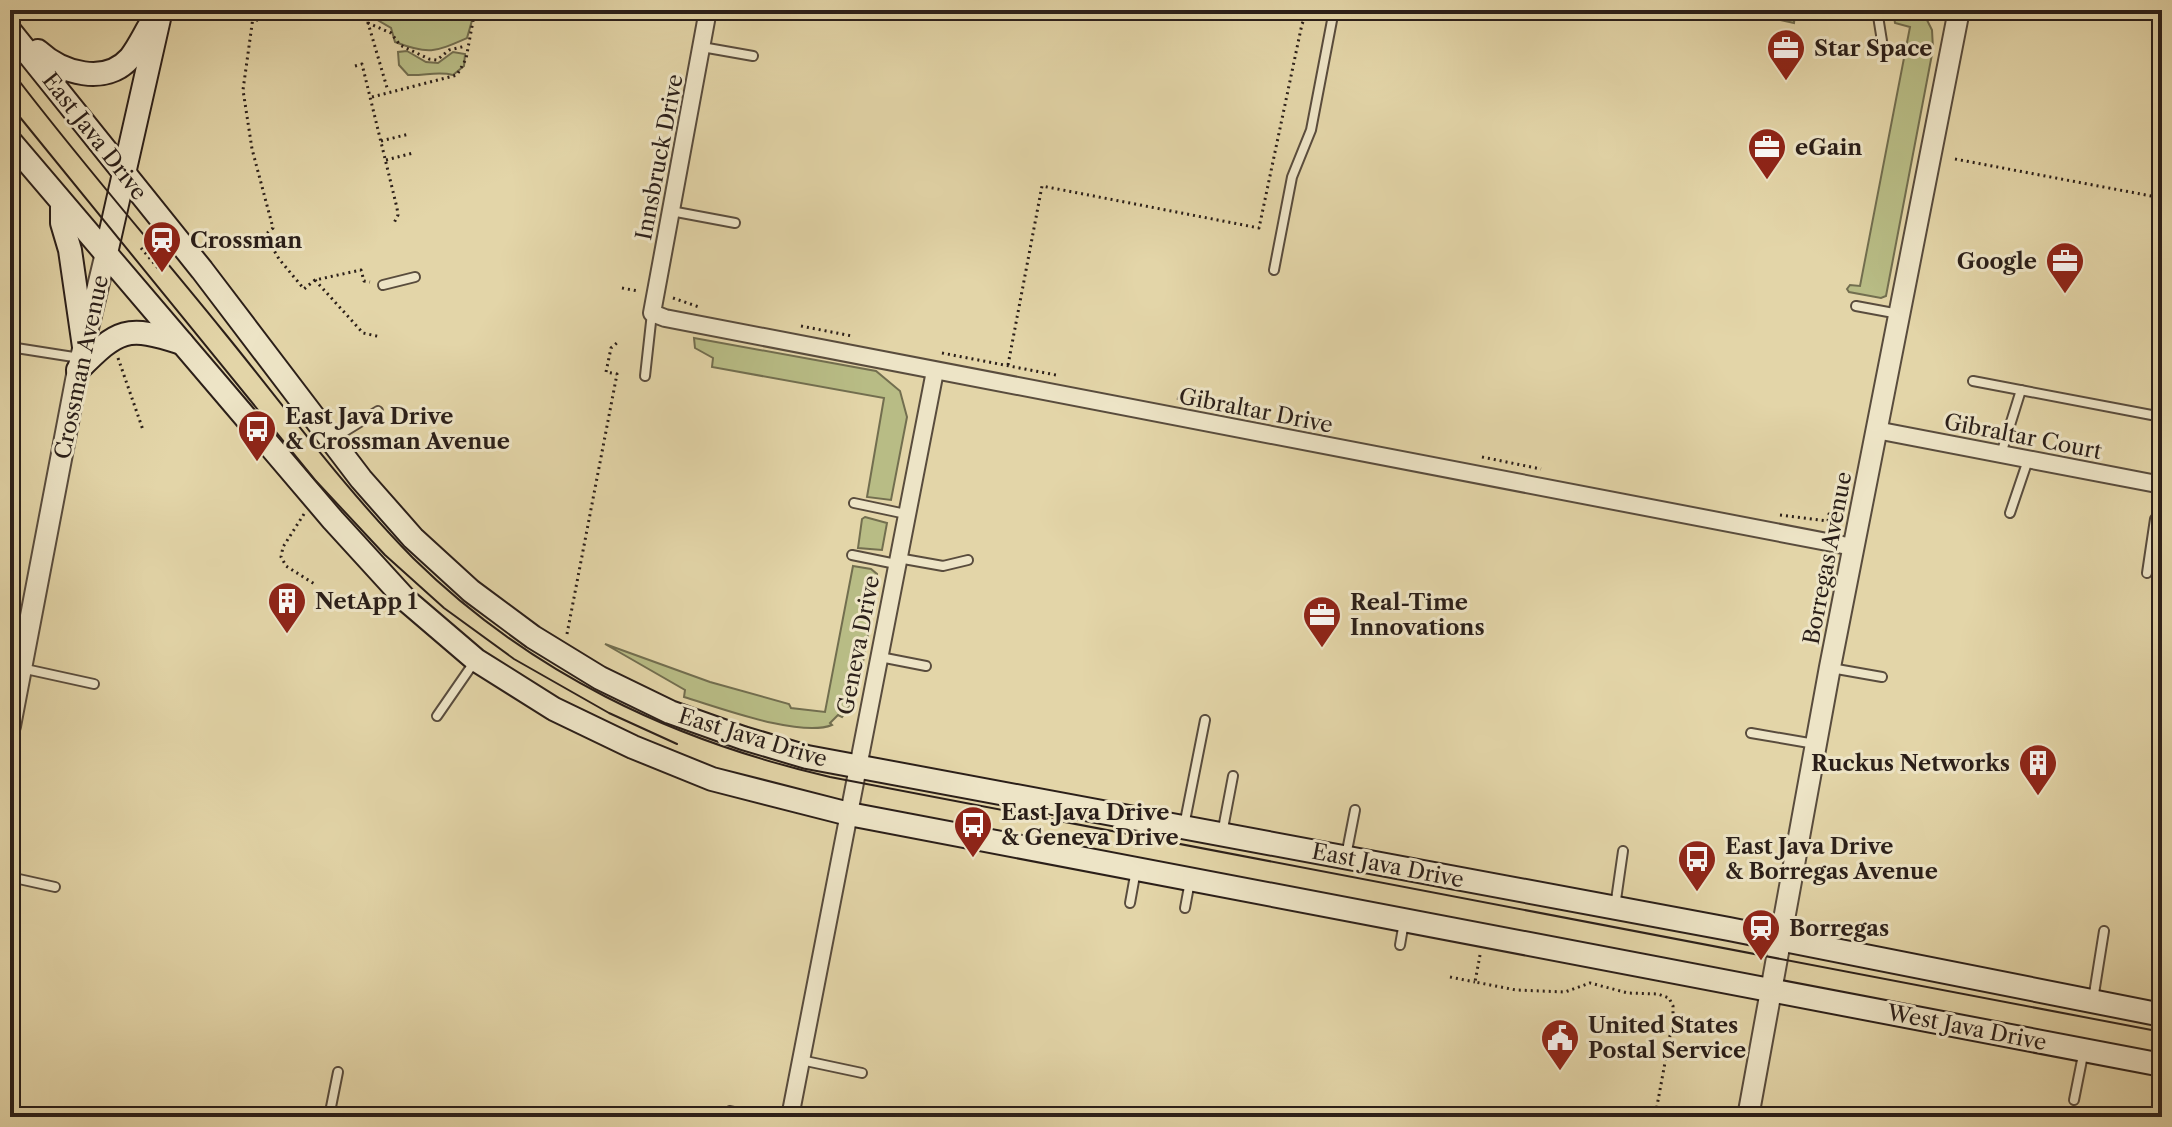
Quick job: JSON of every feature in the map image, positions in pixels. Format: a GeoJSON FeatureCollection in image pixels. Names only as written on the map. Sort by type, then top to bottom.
{"type":"FeatureCollection","features":[{"type":"Feature","properties":{"kind":"main road"},"geometry":{"type":"LineString","coordinates":[[10,29],[51,63],[74,72],[98,73],[113,70],[131,57],[160,10]]}},
{"type":"Feature","properties":{"kind":"main road","name":"Crossman Avenue"},"geometry":{"type":"LineString","coordinates":[[106,253],[160,10]]}},
{"type":"Feature","properties":{"kind":"main road","name":"East Java Drive"},"geometry":{"type":"LineString","coordinates":[[10,29],[202,270],[361,479],[413,538],[471,591],[574,663],[670,712],[807,757],[1780,940]]}},
{"type":"Feature","properties":{"kind":"main road"},"geometry":{"type":"LineString","coordinates":[[10,141],[128,283],[396,589],[476,660],[554,709],[633,747],[712,779],[849,814],[1771,990]]}},
{"type":"Feature","properties":{"kind":"main road"},"geometry":{"type":"LineString","coordinates":[[62,204],[81,358],[130,332],[151,333],[183,344]]}},
{"type":"Feature","properties":{"kind":"main road"},"geometry":{"type":"LineString","coordinates":[[1780,940],[2162,1015]]}},
{"type":"Feature","properties":{"kind":"main road","name":"West Java Drive"},"geometry":{"type":"LineString","coordinates":[[1771,990],[2162,1065]]}},
{"type":"Feature","properties":{"kind":"street","name":"Innsbruck Drive"},"geometry":{"type":"LineString","coordinates":[[652,313],[708,10]]}},
{"type":"Feature","properties":{"kind":"street","name":"Borregas Avenue"},"geometry":{"type":"LineString","coordinates":[[1748,1117],[1815,745],[1959,10]]}},
{"type":"Feature","properties":{"kind":"street","name":"Crossman Avenue"},"geometry":{"type":"LineString","coordinates":[[10,726],[13,695],[21,668],[81,358],[106,253]]}},
{"type":"Feature","properties":{"kind":"street","name":"Gibraltar Drive"},"geometry":{"type":"LineString","coordinates":[[652,313],[935,371],[1853,547]]}},
{"type":"Feature","properties":{"kind":"street","name":"Geneva Drive"},"geometry":{"type":"LineString","coordinates":[[791,1115],[935,371]]}},
{"type":"Feature","properties":{"kind":"street","name":"Gibraltar Court"},"geometry":{"type":"LineString","coordinates":[[1876,430],[2162,485]]}},
{"type":"Feature","properties":{"kind":"lane"},"geometry":{"type":"LineString","coordinates":[[1274,270],[1292,177],[1311,130],[1334,10]]}},
{"type":"Feature","properties":{"kind":"lane"},"geometry":{"type":"LineString","coordinates":[[1877,10],[1882,41]]}},
{"type":"Feature","properties":{"kind":"lane"},"geometry":{"type":"LineString","coordinates":[[702,47],[753,56]]}},
{"type":"Feature","properties":{"kind":"lane"},"geometry":{"type":"LineString","coordinates":[[671,211],[735,223]]}},
{"type":"Feature","properties":{"kind":"lane"},"geometry":{"type":"LineString","coordinates":[[383,285],[415,277]]}},
{"type":"Feature","properties":{"kind":"lane"},"geometry":{"type":"LineString","coordinates":[[1856,306],[1899,314]]}},
{"type":"Feature","properties":{"kind":"lane"},"geometry":{"type":"LineString","coordinates":[[645,376],[652,313]]}},
{"type":"Feature","properties":{"kind":"lane"},"geometry":{"type":"LineString","coordinates":[[10,347],[81,358]]}},
{"type":"Feature","properties":{"kind":"lane"},"geometry":{"type":"LineString","coordinates":[[1973,381],[2162,417]]}},
{"type":"Feature","properties":{"kind":"lane"},"geometry":{"type":"LineString","coordinates":[[2001,454],[2021,390]]}},
{"type":"Feature","properties":{"kind":"lane"},"geometry":{"type":"LineString","coordinates":[[331,440],[378,411]]}},
{"type":"Feature","properties":{"kind":"lane"},"geometry":{"type":"LineString","coordinates":[[2010,513],[2028,459]]}},
{"type":"Feature","properties":{"kind":"lane"},"geometry":{"type":"LineString","coordinates":[[854,503],[906,514]]}},
{"type":"Feature","properties":{"kind":"lane"},"geometry":{"type":"LineString","coordinates":[[2147,573],[2155,519],[2162,511]]}},
{"type":"Feature","properties":{"kind":"lane"},"geometry":{"type":"LineString","coordinates":[[852,555],[943,566],[968,560]]}},
{"type":"Feature","properties":{"kind":"lane"},"geometry":{"type":"LineString","coordinates":[[879,657],[926,666]]}},
{"type":"Feature","properties":{"kind":"lane"},"geometry":{"type":"LineString","coordinates":[[437,716],[476,660]]}},
{"type":"Feature","properties":{"kind":"lane"},"geometry":{"type":"LineString","coordinates":[[1830,667],[1882,677]]}},
{"type":"Feature","properties":{"kind":"lane"},"geometry":{"type":"LineString","coordinates":[[21,668],[94,684]]}},
{"type":"Feature","properties":{"kind":"lane"},"geometry":{"type":"LineString","coordinates":[[1184,826],[1205,720]]}},
{"type":"Feature","properties":{"kind":"lane"},"geometry":{"type":"LineString","coordinates":[[1751,733],[1815,745]]}},
{"type":"Feature","properties":{"kind":"lane"},"geometry":{"type":"LineString","coordinates":[[1222,834],[1233,776]]}},
{"type":"Feature","properties":{"kind":"lane"},"geometry":{"type":"LineString","coordinates":[[1346,857],[1355,810]]}},
{"type":"Feature","properties":{"kind":"lane"},"geometry":{"type":"LineString","coordinates":[[1615,908],[1623,851]]}},
{"type":"Feature","properties":{"kind":"lane"},"geometry":{"type":"LineString","coordinates":[[1130,903],[1136,869]]}},
{"type":"Feature","properties":{"kind":"lane"},"geometry":{"type":"LineString","coordinates":[[10,877],[55,887]]}},
{"type":"Feature","properties":{"kind":"lane"},"geometry":{"type":"LineString","coordinates":[[1185,908],[1191,880]]}},
{"type":"Feature","properties":{"kind":"lane"},"geometry":{"type":"LineString","coordinates":[[1400,945],[1404,922]]}},
{"type":"Feature","properties":{"kind":"lane"},"geometry":{"type":"LineString","coordinates":[[2093,1001],[2104,931]]}},
{"type":"Feature","properties":{"kind":"lane"},"geometry":{"type":"LineString","coordinates":[[2074,1100],[2084,1050]]}},
{"type":"Feature","properties":{"kind":"lane"},"geometry":{"type":"LineString","coordinates":[[801,1060],[862,1073]]}},
{"type":"Feature","properties":{"kind":"lane"},"geometry":{"type":"LineString","coordinates":[[329,1117],[338,1072]]}},
{"type":"Feature","properties":{"kind":"lane"},"geometry":{"type":"LineString","coordinates":[[730,1111],[758,1117]]}},
{"type":"Feature","properties":{"kind":"lane"},"geometry":{"type":"LineString","coordinates":[[791,1115],[811,1117]]}},
{"type":"Feature","properties":{"kind":"path"},"geometry":{"type":"LineString","coordinates":[[254,10],[243,90],[252,149],[273,228],[265,235],[279,259],[304,289],[315,280],[361,270],[364,281],[383,285]]}},
{"type":"Feature","properties":{"kind":"path"},"geometry":{"type":"LineString","coordinates":[[254,23],[267,10]]}},
{"type":"Feature","properties":{"kind":"path"},"geometry":{"type":"LineString","coordinates":[[355,10],[368,23],[391,33],[400,45],[429,59],[437,60],[449,50],[468,46]]}},
{"type":"Feature","properties":{"kind":"path"},"geometry":{"type":"LineString","coordinates":[[369,10],[368,23],[388,93]]}},
{"type":"Feature","properties":{"kind":"path"},"geometry":{"type":"LineString","coordinates":[[371,98],[457,75],[466,59],[475,10]]}},
{"type":"Feature","properties":{"kind":"path"},"geometry":{"type":"LineString","coordinates":[[1008,365],[1042,186],[1259,228],[1302,24],[1309,10]]}},
{"type":"Feature","properties":{"kind":"path"},"geometry":{"type":"LineString","coordinates":[[355,66],[362,64],[371,98],[397,208],[394,223]]}},
{"type":"Feature","properties":{"kind":"path"},"geometry":{"type":"LineString","coordinates":[[381,141],[409,134]]}},
{"type":"Feature","properties":{"kind":"path"},"geometry":{"type":"LineString","coordinates":[[386,160],[413,153]]}},
{"type":"Feature","properties":{"kind":"path"},"geometry":{"type":"LineString","coordinates":[[1955,159],[2162,198]]}},
{"type":"Feature","properties":{"kind":"path"},"geometry":{"type":"LineString","coordinates":[[141,248],[158,268]]}},
{"type":"Feature","properties":{"kind":"path"},"geometry":{"type":"LineString","coordinates":[[315,280],[363,333],[381,337]]}},
{"type":"Feature","properties":{"kind":"path"},"geometry":{"type":"LineString","coordinates":[[566,638],[617,374],[606,372],[611,348],[618,342]]}},
{"type":"Feature","properties":{"kind":"path"},"geometry":{"type":"LineString","coordinates":[[117,357],[143,430]]}},
{"type":"Feature","properties":{"kind":"path"},"geometry":{"type":"LineString","coordinates":[[10,502],[20,504]]}},
{"type":"Feature","properties":{"kind":"path"},"geometry":{"type":"LineString","coordinates":[[307,511],[283,547],[281,557],[286,566],[316,585]]}},
{"type":"Feature","properties":{"kind":"path"},"geometry":{"type":"LineString","coordinates":[[1826,530],[1829,514],[1845,517]]}},
{"type":"Feature","properties":{"kind":"path"},"geometry":{"type":"LineString","coordinates":[[1475,982],[1481,951]]}},
{"type":"Feature","properties":{"kind":"path"},"geometry":{"type":"LineString","coordinates":[[1450,977],[1516,990],[1565,992],[1590,983],[1628,993],[1658,994],[1669,998],[1673,1006],[1673,1019],[1655,1117]]}},
{"type":"Feature","properties":{"kind":"green space"},"geometry":{"type":"Polygon","coordinates":[[[375,10],[475,10],[467,38],[439,49],[424,50],[395,42],[391,28],[374,18],[375,10]]]}},
{"type":"Feature","properties":{"kind":"green space"},"geometry":{"type":"Polygon","coordinates":[[[1735,10],[1781,10],[1795,14],[1794,23],[1735,10]]]}},
{"type":"Feature","properties":{"kind":"green space"},"geometry":{"type":"Polygon","coordinates":[[[1893,10],[1922,10],[1932,30],[1933,49],[1886,296],[1881,298],[1847,289],[1850,285],[1860,286],[1910,27],[1895,23],[1893,10]]]}},
{"type":"Feature","properties":{"kind":"green space"},"geometry":{"type":"Polygon","coordinates":[[[407,51],[426,62],[438,63],[453,52],[465,54],[464,66],[453,75],[408,75],[399,65],[398,52],[407,51]]]}},
{"type":"Feature","properties":{"kind":"green space"},"geometry":{"type":"Polygon","coordinates":[[[694,338],[876,371],[900,391],[907,417],[891,500],[867,497],[884,398],[712,367],[713,358],[695,348],[694,338]]]}},
{"type":"Feature","properties":{"kind":"green space"},"geometry":{"type":"Polygon","coordinates":[[[865,517],[887,523],[882,550],[858,548],[862,519],[865,517]]]}},
{"type":"Feature","properties":{"kind":"green space"},"geometry":{"type":"Polygon","coordinates":[[[853,566],[871,569],[877,574],[866,649],[856,689],[842,717],[838,715],[830,723],[832,725],[800,728],[737,714],[684,697],[685,690],[605,644],[710,682],[789,704],[791,708],[825,712],[853,566]]]}},
{"type":"Feature","properties":{"kind":"tram line"},"geometry":{"type":"LineString","coordinates":[[10,69],[339,475],[413,558],[505,636],[554,668],[659,722],[771,762],[830,777],[2162,1032]]}},
{"type":"Feature","properties":{"kind":"tram line"},"geometry":{"type":"LineString","coordinates":[[10,105],[315,480],[385,555],[444,608],[514,659],[609,713],[677,744]]}},
{"type":"Feature","properties":{"kind":"place","name":"Star Space"},"geometry":{"type":"Point","coordinates":[1786,82]}},
{"type":"Feature","properties":{"kind":"place","name":"eGain"},"geometry":{"type":"Point","coordinates":[1767,181]}},
{"type":"Feature","properties":{"kind":"place","name":"Crossman"},"geometry":{"type":"Point","coordinates":[162,274]}},
{"type":"Feature","properties":{"kind":"place","name":"Google"},"geometry":{"type":"Point","coordinates":[2065,295]}},
{"type":"Feature","properties":{"kind":"place","name":"East Java Drive & Crossman Avenue"},"geometry":{"type":"Point","coordinates":[257,463]}},
{"type":"Feature","properties":{"kind":"place","name":"NetApp 1"},"geometry":{"type":"Point","coordinates":[287,635]}},
{"type":"Feature","properties":{"kind":"place","name":"Real-Time Innovations"},"geometry":{"type":"Point","coordinates":[1322,649]}},
{"type":"Feature","properties":{"kind":"place","name":"Ruckus Networks"},"geometry":{"type":"Point","coordinates":[2038,797]}},
{"type":"Feature","properties":{"kind":"place","name":"East Java Drive & Geneva Drive"},"geometry":{"type":"Point","coordinates":[973,859]}},
{"type":"Feature","properties":{"kind":"place","name":"East Java Drive & Borregas Avenue"},"geometry":{"type":"Point","coordinates":[1697,893]}},
{"type":"Feature","properties":{"kind":"place","name":"Borregas"},"geometry":{"type":"Point","coordinates":[1761,962]}},
{"type":"Feature","properties":{"kind":"place","name":"United States Postal Service"},"geometry":{"type":"Point","coordinates":[1560,1072]}}]}
